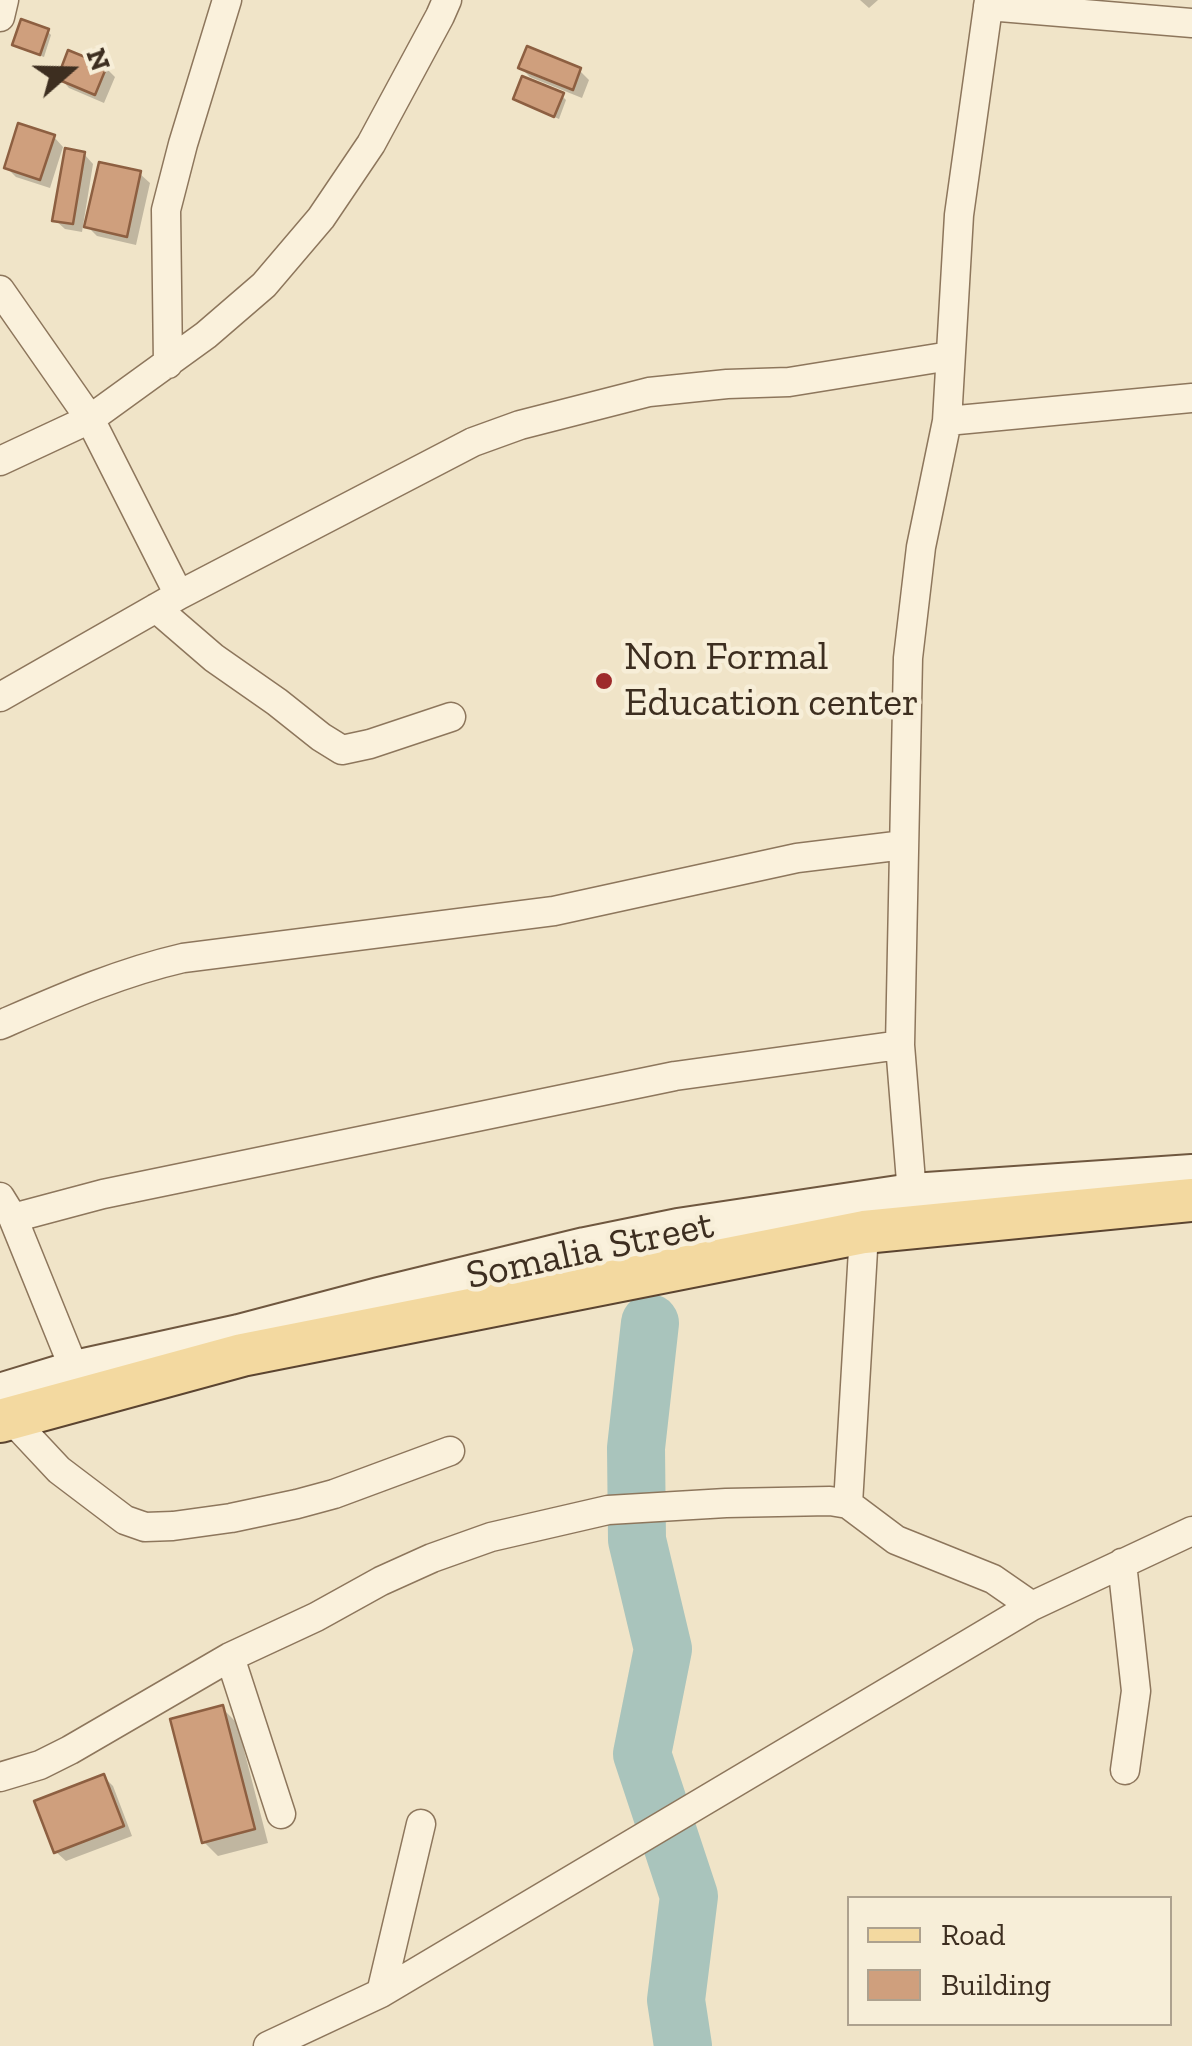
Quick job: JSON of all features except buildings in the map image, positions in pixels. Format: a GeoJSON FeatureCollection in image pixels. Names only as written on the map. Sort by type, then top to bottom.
{"type":"FeatureCollection","features":[{"type":"Feature","properties":{"kind":"main road","name":"Somalia Street"},"geometry":{"type":"LineString","coordinates":[[2,1410],[74,1370],[238,1335],[585,1248],[678,1229],[865,1216],[912,1194],[1192,1175]]}},
{"type":"Feature","properties":{"kind":"main road"},"geometry":{"type":"LineString","coordinates":[[2,1410],[865,1216],[1192,1200]]}},
{"type":"Feature","properties":{"kind":"street"},"geometry":{"type":"LineString","coordinates":[[0,17],[4,0]]}},
{"type":"Feature","properties":{"kind":"street"},"geometry":{"type":"LineString","coordinates":[[168,364],[166,210],[227,0]]}},
{"type":"Feature","properties":{"kind":"street"},"geometry":{"type":"LineString","coordinates":[[0,461],[90,418],[206,336],[264,285],[321,218],[371,144],[447,0]]}},
{"type":"Feature","properties":{"kind":"street"},"geometry":{"type":"LineString","coordinates":[[912,1194],[900,1045],[908,658],[921,547],[946,420],[959,215],[988,3],[1192,23]]}},
{"type":"Feature","properties":{"kind":"street"},"geometry":{"type":"LineString","coordinates":[[0,290],[90,418],[168,601],[214,658],[342,750],[451,717]]}},
{"type":"Feature","properties":{"kind":"street"},"geometry":{"type":"LineString","coordinates":[[0,697],[168,601],[472,442],[520,425],[650,392],[788,382],[950,356]]}},
{"type":"Feature","properties":{"kind":"street"},"geometry":{"type":"LineString","coordinates":[[946,420],[1192,398]]}},
{"type":"Feature","properties":{"kind":"street"},"geometry":{"type":"LineString","coordinates":[[0,1025],[100,981],[183,958],[554,910],[797,858],[904,846]]}},
{"type":"Feature","properties":{"kind":"street"},"geometry":{"type":"LineString","coordinates":[[74,1370],[7,1207],[103,1194],[675,1076],[900,1045]]}},
{"type":"Feature","properties":{"kind":"street"},"geometry":{"type":"LineString","coordinates":[[848,1504],[865,1216]]}},
{"type":"Feature","properties":{"kind":"street"},"geometry":{"type":"LineString","coordinates":[[2,1410],[58,1470],[125,1520],[145,1527],[231,1518],[296,1504],[450,1452]]}},
{"type":"Feature","properties":{"kind":"street"},"geometry":{"type":"LineString","coordinates":[[0,1777],[40,1765],[70,1750],[230,1656],[432,1558],[491,1538],[608,1510],[804,1501],[848,1504],[896,1540],[993,1579],[1032,1606]]}},
{"type":"Feature","properties":{"kind":"street"},"geometry":{"type":"LineString","coordinates":[[268,2046],[381,1993],[1032,1606],[1192,1531]]}},
{"type":"Feature","properties":{"kind":"street"},"geometry":{"type":"LineString","coordinates":[[1122,1562],[1136,1691],[1125,1770]]}},
{"type":"Feature","properties":{"kind":"street"},"geometry":{"type":"LineString","coordinates":[[230,1656],[281,1814]]}},
{"type":"Feature","properties":{"kind":"street"},"geometry":{"type":"LineString","coordinates":[[381,1993],[421,1824]]}},
{"type":"Feature","properties":{"kind":"waterway"},"geometry":{"type":"LineString","coordinates":[[650,1323],[636,1448],[637,1540],[663,1649],[642,1754],[689,1896],[676,2000],[683,2046]]}},
{"type":"Feature","properties":{"kind":"place","name":"Non Formal Education center"},"geometry":{"type":"Point","coordinates":[604,681]}}]}
